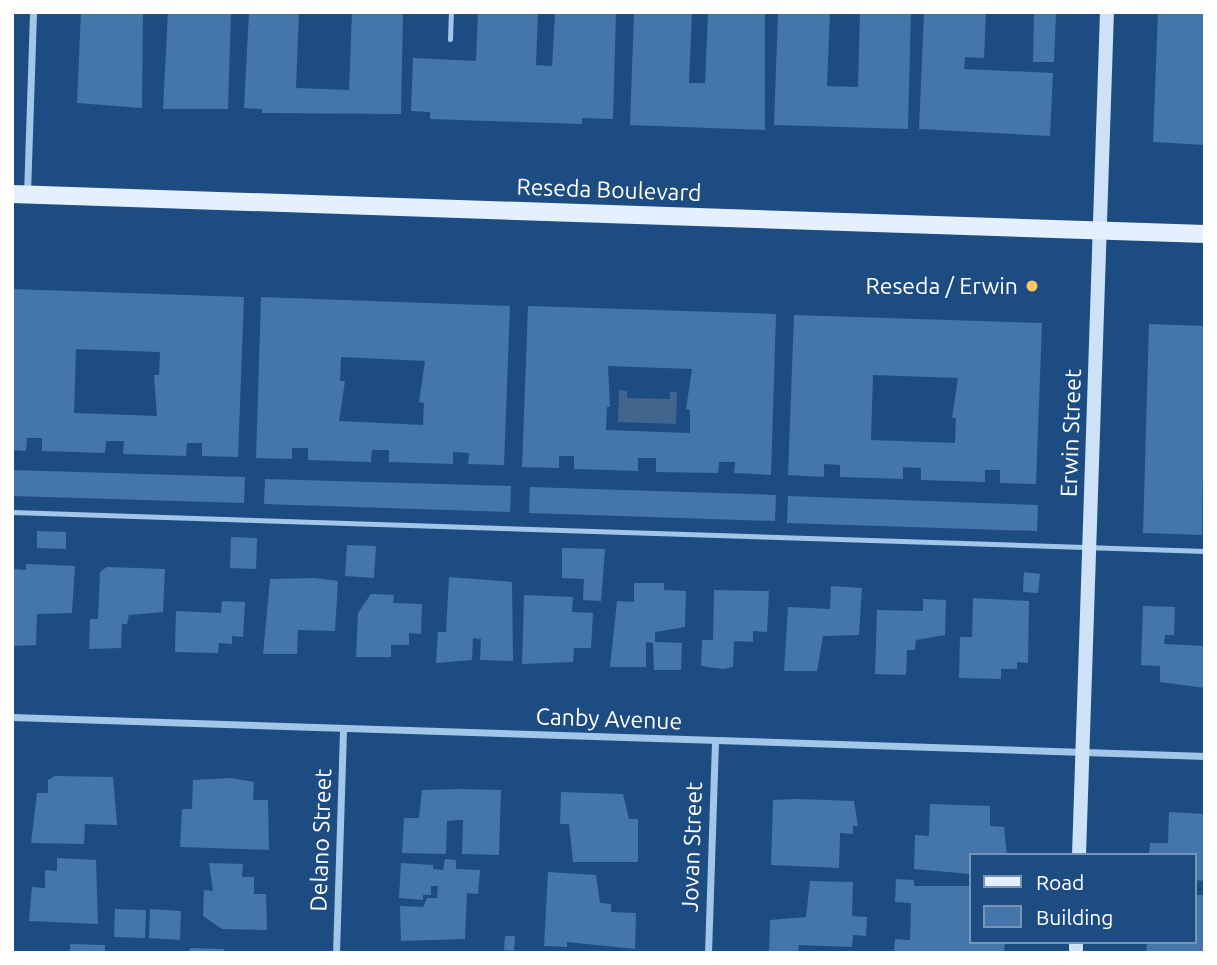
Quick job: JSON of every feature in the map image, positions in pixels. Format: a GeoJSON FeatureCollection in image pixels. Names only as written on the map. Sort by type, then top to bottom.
{"type":"FeatureCollection","features":[{"type":"Feature","properties":{"kind":"main road","name":"Reseda Boulevard"},"geometry":{"type":"LineString","coordinates":[[20,194],[1205,234]]}},
{"type":"Feature","properties":{"kind":"street"},"geometry":{"type":"LineString","coordinates":[[20,194],[33,12]]}},
{"type":"Feature","properties":{"kind":"street","name":"Erwin Street"},"geometry":{"type":"LineString","coordinates":[[1079,853],[1108,12]]}},
{"type":"Feature","properties":{"kind":"street","name":"Canby Avenue"},"geometry":{"type":"LineString","coordinates":[[12,717],[1205,756]]}},
{"type":"Feature","properties":{"kind":"street","name":"Delano Street"},"geometry":{"type":"LineString","coordinates":[[336,953],[344,727]]}},
{"type":"Feature","properties":{"kind":"street","name":"Jovan Street"},"geometry":{"type":"LineString","coordinates":[[708,953],[715,742]]}},
{"type":"Feature","properties":{"kind":"lane"},"geometry":{"type":"LineString","coordinates":[[450,39],[451,12]]}},
{"type":"Feature","properties":{"kind":"lane"},"geometry":{"type":"LineString","coordinates":[[12,512],[1205,551]]}},
{"type":"Feature","properties":{"kind":"water"},"geometry":{"type":"Polygon","coordinates":[[[619,390],[627,391],[627,398],[670,399],[670,392],[677,392],[676,424],[618,422],[619,390]]]}},
{"type":"Feature","properties":{"kind":"building"},"geometry":{"type":"Polygon","coordinates":[[[81,12],[143,12],[142,108],[77,103],[81,12]]]}},
{"type":"Feature","properties":{"kind":"building"},"geometry":{"type":"Polygon","coordinates":[[[168,12],[231,12],[228,109],[163,109],[168,12]]]}},
{"type":"Feature","properties":{"kind":"building"},"geometry":{"type":"Polygon","coordinates":[[[249,12],[299,12],[296,88],[349,90],[352,12],[403,12],[401,114],[262,113],[262,109],[244,108],[249,12]]]}},
{"type":"Feature","properties":{"kind":"building"},"geometry":{"type":"Polygon","coordinates":[[[478,12],[538,12],[536,65],[552,66],[555,12],[616,12],[613,119],[582,118],[582,124],[430,119],[430,112],[411,111],[413,58],[476,61],[478,12]]]}},
{"type":"Feature","properties":{"kind":"building"},"geometry":{"type":"Polygon","coordinates":[[[634,12],[692,12],[689,83],[705,83],[708,12],[765,12],[765,130],[630,125],[634,12]]]}},
{"type":"Feature","properties":{"kind":"building"},"geometry":{"type":"Polygon","coordinates":[[[778,12],[830,12],[827,86],[858,87],[860,12],[911,12],[908,129],[774,125],[778,12]]]}},
{"type":"Feature","properties":{"kind":"building"},"geometry":{"type":"Polygon","coordinates":[[[924,12],[986,12],[984,58],[965,57],[964,69],[1053,73],[1050,136],[919,129],[924,12]]]}},
{"type":"Feature","properties":{"kind":"building"},"geometry":{"type":"Polygon","coordinates":[[[1034,12],[1056,12],[1054,62],[1033,62],[1034,12]]]}},
{"type":"Feature","properties":{"kind":"building"},"geometry":{"type":"Polygon","coordinates":[[[1158,12],[1205,12],[1205,145],[1153,142],[1158,12]]]}},
{"type":"Feature","properties":{"kind":"building"},"geometry":{"type":"Polygon","coordinates":[[[12,289],[244,297],[238,457],[202,456],[202,443],[187,443],[186,456],[123,454],[124,441],[106,441],[105,453],[42,451],[42,438],[27,438],[26,451],[12,450],[12,289]],[[76,349],[74,413],[157,416],[154,375],[159,375],[160,352],[76,349]]]}},
{"type":"Feature","properties":{"kind":"building"},"geometry":{"type":"Polygon","coordinates":[[[261,297],[510,306],[504,465],[468,464],[469,453],[453,452],[453,464],[389,462],[389,450],[372,450],[371,462],[308,460],[308,448],[292,448],[292,459],[256,458],[261,297]],[[341,357],[340,381],[345,381],[339,421],[423,425],[424,403],[419,402],[425,361],[341,357]]]}},
{"type":"Feature","properties":{"kind":"building"},"geometry":{"type":"Polygon","coordinates":[[[528,306],[776,314],[771,475],[734,473],[735,462],[719,462],[718,473],[656,472],[656,458],[638,458],[638,471],[574,469],[574,456],[559,456],[559,468],[522,467],[528,306]],[[608,366],[610,407],[607,407],[606,430],[690,433],[690,410],[686,409],[692,369],[608,366]]]}},
{"type":"Feature","properties":{"kind":"building"},"geometry":{"type":"Polygon","coordinates":[[[794,315],[1042,323],[1036,484],[1000,483],[1000,470],[985,470],[985,482],[921,480],[921,468],[903,467],[903,479],[840,477],[840,465],[824,464],[824,477],[788,475],[794,315]],[[873,375],[871,440],[955,443],[956,418],[952,418],[958,378],[873,375]]]}},
{"type":"Feature","properties":{"kind":"building"},"geometry":{"type":"Polygon","coordinates":[[[1149,324],[1205,326],[1202,535],[1143,533],[1149,324]]]}},
{"type":"Feature","properties":{"kind":"building"},"geometry":{"type":"Polygon","coordinates":[[[12,470],[245,477],[244,503],[12,496],[12,470]]]}},
{"type":"Feature","properties":{"kind":"building"},"geometry":{"type":"Polygon","coordinates":[[[265,479],[511,486],[510,512],[264,504],[265,479]]]}},
{"type":"Feature","properties":{"kind":"building"},"geometry":{"type":"Polygon","coordinates":[[[530,487],[776,495],[775,521],[529,513],[530,487]]]}},
{"type":"Feature","properties":{"kind":"building"},"geometry":{"type":"Polygon","coordinates":[[[788,496],[1038,505],[1037,531],[787,523],[788,496]]]}},
{"type":"Feature","properties":{"kind":"building"},"geometry":{"type":"Polygon","coordinates":[[[37,531],[66,532],[66,549],[37,548],[37,531]]]}},
{"type":"Feature","properties":{"kind":"building"},"geometry":{"type":"Polygon","coordinates":[[[231,537],[257,538],[256,569],[230,568],[231,537]]]}},
{"type":"Feature","properties":{"kind":"building"},"geometry":{"type":"Polygon","coordinates":[[[347,545],[376,546],[374,578],[345,576],[347,545]]]}},
{"type":"Feature","properties":{"kind":"building"},"geometry":{"type":"Polygon","coordinates":[[[562,548],[605,549],[601,601],[583,600],[584,579],[562,578],[562,548]]]}},
{"type":"Feature","properties":{"kind":"building"},"geometry":{"type":"Polygon","coordinates":[[[26,564],[75,566],[72,613],[37,614],[36,645],[12,646],[12,569],[26,570],[26,564]]]}},
{"type":"Feature","properties":{"kind":"building"},"geometry":{"type":"Polygon","coordinates":[[[107,567],[165,569],[163,612],[129,615],[127,624],[122,624],[121,648],[89,649],[90,619],[98,619],[100,572],[107,567]]]}},
{"type":"Feature","properties":{"kind":"building"},"geometry":{"type":"Polygon","coordinates":[[[1024,572],[1040,574],[1038,593],[1023,592],[1024,572]]]}},
{"type":"Feature","properties":{"kind":"building"},"geometry":{"type":"Polygon","coordinates":[[[449,577],[512,582],[513,661],[480,660],[481,639],[473,638],[472,660],[436,663],[438,632],[446,632],[449,577]]]}},
{"type":"Feature","properties":{"kind":"building"},"geometry":{"type":"Polygon","coordinates":[[[315,578],[338,581],[335,631],[298,630],[297,654],[263,654],[270,579],[315,578]]]}},
{"type":"Feature","properties":{"kind":"building"},"geometry":{"type":"Polygon","coordinates":[[[634,583],[664,583],[664,590],[686,591],[685,627],[655,632],[655,642],[682,643],[681,670],[654,670],[653,643],[646,642],[646,667],[610,667],[617,601],[634,602],[634,583]]]}},
{"type":"Feature","properties":{"kind":"building"},"geometry":{"type":"Polygon","coordinates":[[[831,586],[862,588],[859,635],[823,636],[817,671],[784,671],[788,607],[830,609],[831,586]]]}},
{"type":"Feature","properties":{"kind":"building"},"geometry":{"type":"Polygon","coordinates":[[[714,590],[769,591],[767,632],[753,631],[753,642],[734,641],[733,667],[723,669],[701,666],[702,640],[713,640],[714,590]]]}},
{"type":"Feature","properties":{"kind":"building"},"geometry":{"type":"Polygon","coordinates":[[[371,594],[394,595],[393,603],[422,604],[421,634],[409,633],[409,645],[391,645],[391,657],[356,657],[358,613],[371,594]]]}},
{"type":"Feature","properties":{"kind":"building"},"geometry":{"type":"Polygon","coordinates":[[[524,595],[573,597],[572,612],[593,613],[591,648],[574,648],[573,662],[522,664],[524,595]]]}},
{"type":"Feature","properties":{"kind":"building"},"geometry":{"type":"Polygon","coordinates":[[[973,598],[1029,601],[1028,663],[1017,662],[1017,669],[1001,669],[1001,679],[959,678],[960,637],[972,637],[973,598]]]}},
{"type":"Feature","properties":{"kind":"building"},"geometry":{"type":"Polygon","coordinates":[[[923,599],[946,600],[945,635],[916,640],[915,650],[907,650],[906,675],[875,674],[877,610],[923,611],[923,599]]]}},
{"type":"Feature","properties":{"kind":"building"},"geometry":{"type":"Polygon","coordinates":[[[222,601],[245,602],[243,637],[232,636],[232,644],[219,643],[218,653],[175,652],[176,611],[221,613],[222,601]]]}},
{"type":"Feature","properties":{"kind":"building"},"geometry":{"type":"Polygon","coordinates":[[[1143,606],[1175,607],[1174,635],[1165,635],[1164,644],[1205,646],[1205,688],[1160,682],[1160,666],[1141,665],[1143,606]]]}},
{"type":"Feature","properties":{"kind":"building"},"geometry":{"type":"Polygon","coordinates":[[[55,776],[113,777],[117,825],[85,824],[84,844],[31,843],[37,793],[48,793],[48,780],[55,776]]]}},
{"type":"Feature","properties":{"kind":"building"},"geometry":{"type":"Polygon","coordinates":[[[231,778],[254,782],[253,800],[268,800],[269,850],[180,847],[182,809],[192,809],[193,780],[231,778]]]}},
{"type":"Feature","properties":{"kind":"building"},"geometry":{"type":"Polygon","coordinates":[[[422,790],[501,790],[499,855],[462,854],[463,820],[447,821],[446,854],[402,853],[404,818],[419,818],[422,790]]]}},
{"type":"Feature","properties":{"kind":"building"},"geometry":{"type":"Polygon","coordinates":[[[561,792],[623,794],[629,819],[638,819],[638,862],[573,862],[569,824],[560,824],[561,792]]]}},
{"type":"Feature","properties":{"kind":"building"},"geometry":{"type":"Polygon","coordinates":[[[773,800],[854,801],[858,826],[853,826],[853,834],[840,833],[839,868],[771,865],[773,800]]]}},
{"type":"Feature","properties":{"kind":"building"},"geometry":{"type":"Polygon","coordinates":[[[930,804],[990,806],[990,826],[1004,827],[1007,853],[968,853],[968,874],[914,869],[915,835],[929,836],[930,804]]]}},
{"type":"Feature","properties":{"kind":"building"},"geometry":{"type":"Polygon","coordinates":[[[1169,812],[1205,814],[1205,881],[1196,880],[1196,853],[1149,853],[1150,843],[1168,843],[1169,812]]]}},
{"type":"Feature","properties":{"kind":"building"},"geometry":{"type":"Polygon","coordinates":[[[57,858],[96,860],[98,924],[29,921],[32,887],[45,888],[45,870],[57,871],[57,858]]]}},
{"type":"Feature","properties":{"kind":"building"},"geometry":{"type":"Polygon","coordinates":[[[445,859],[456,860],[456,869],[480,870],[478,894],[467,893],[465,939],[401,941],[400,906],[423,907],[427,898],[437,898],[438,886],[431,886],[431,895],[423,895],[423,900],[399,898],[401,863],[433,865],[433,869],[443,870],[445,859]]]}},
{"type":"Feature","properties":{"kind":"building"},"geometry":{"type":"Polygon","coordinates":[[[209,863],[243,864],[242,877],[254,877],[254,894],[266,894],[267,930],[222,929],[203,916],[204,890],[213,891],[209,863]]]}},
{"type":"Feature","properties":{"kind":"building"},"geometry":{"type":"Polygon","coordinates":[[[548,872],[596,875],[600,903],[611,904],[611,912],[636,913],[635,949],[567,942],[567,947],[544,946],[548,872]]]}},
{"type":"Feature","properties":{"kind":"building"},"geometry":{"type":"Polygon","coordinates":[[[896,879],[914,880],[914,886],[968,886],[968,944],[1005,944],[1004,953],[894,953],[895,939],[910,940],[911,903],[895,902],[896,879]]]}},
{"type":"Feature","properties":{"kind":"building"},"geometry":{"type":"Polygon","coordinates":[[[810,881],[853,882],[852,916],[867,917],[866,936],[853,935],[852,947],[799,945],[798,953],[769,952],[770,920],[806,917],[810,881]]]}},
{"type":"Feature","properties":{"kind":"building"},"geometry":{"type":"Polygon","coordinates":[[[1196,895],[1205,895],[1205,953],[1146,953],[1147,944],[1196,944],[1196,895]]]}},
{"type":"Feature","properties":{"kind":"building"},"geometry":{"type":"Polygon","coordinates":[[[115,909],[146,910],[145,938],[114,937],[115,909]]]}},
{"type":"Feature","properties":{"kind":"building"},"geometry":{"type":"Polygon","coordinates":[[[150,909],[181,911],[180,940],[149,938],[150,909]]]}},
{"type":"Feature","properties":{"kind":"building"},"geometry":{"type":"Polygon","coordinates":[[[505,936],[515,936],[514,951],[504,950],[505,936]]]}},
{"type":"Feature","properties":{"kind":"building"},"geometry":{"type":"Polygon","coordinates":[[[70,944],[105,945],[105,953],[70,953],[70,944]]]}},
{"type":"Feature","properties":{"kind":"building"},"geometry":{"type":"Polygon","coordinates":[[[190,948],[224,949],[224,953],[189,953],[190,948]]]}},
{"type":"Feature","properties":{"kind":"place","name":"Reseda / Erwin"},"geometry":{"type":"Point","coordinates":[1032,286]}}]}
